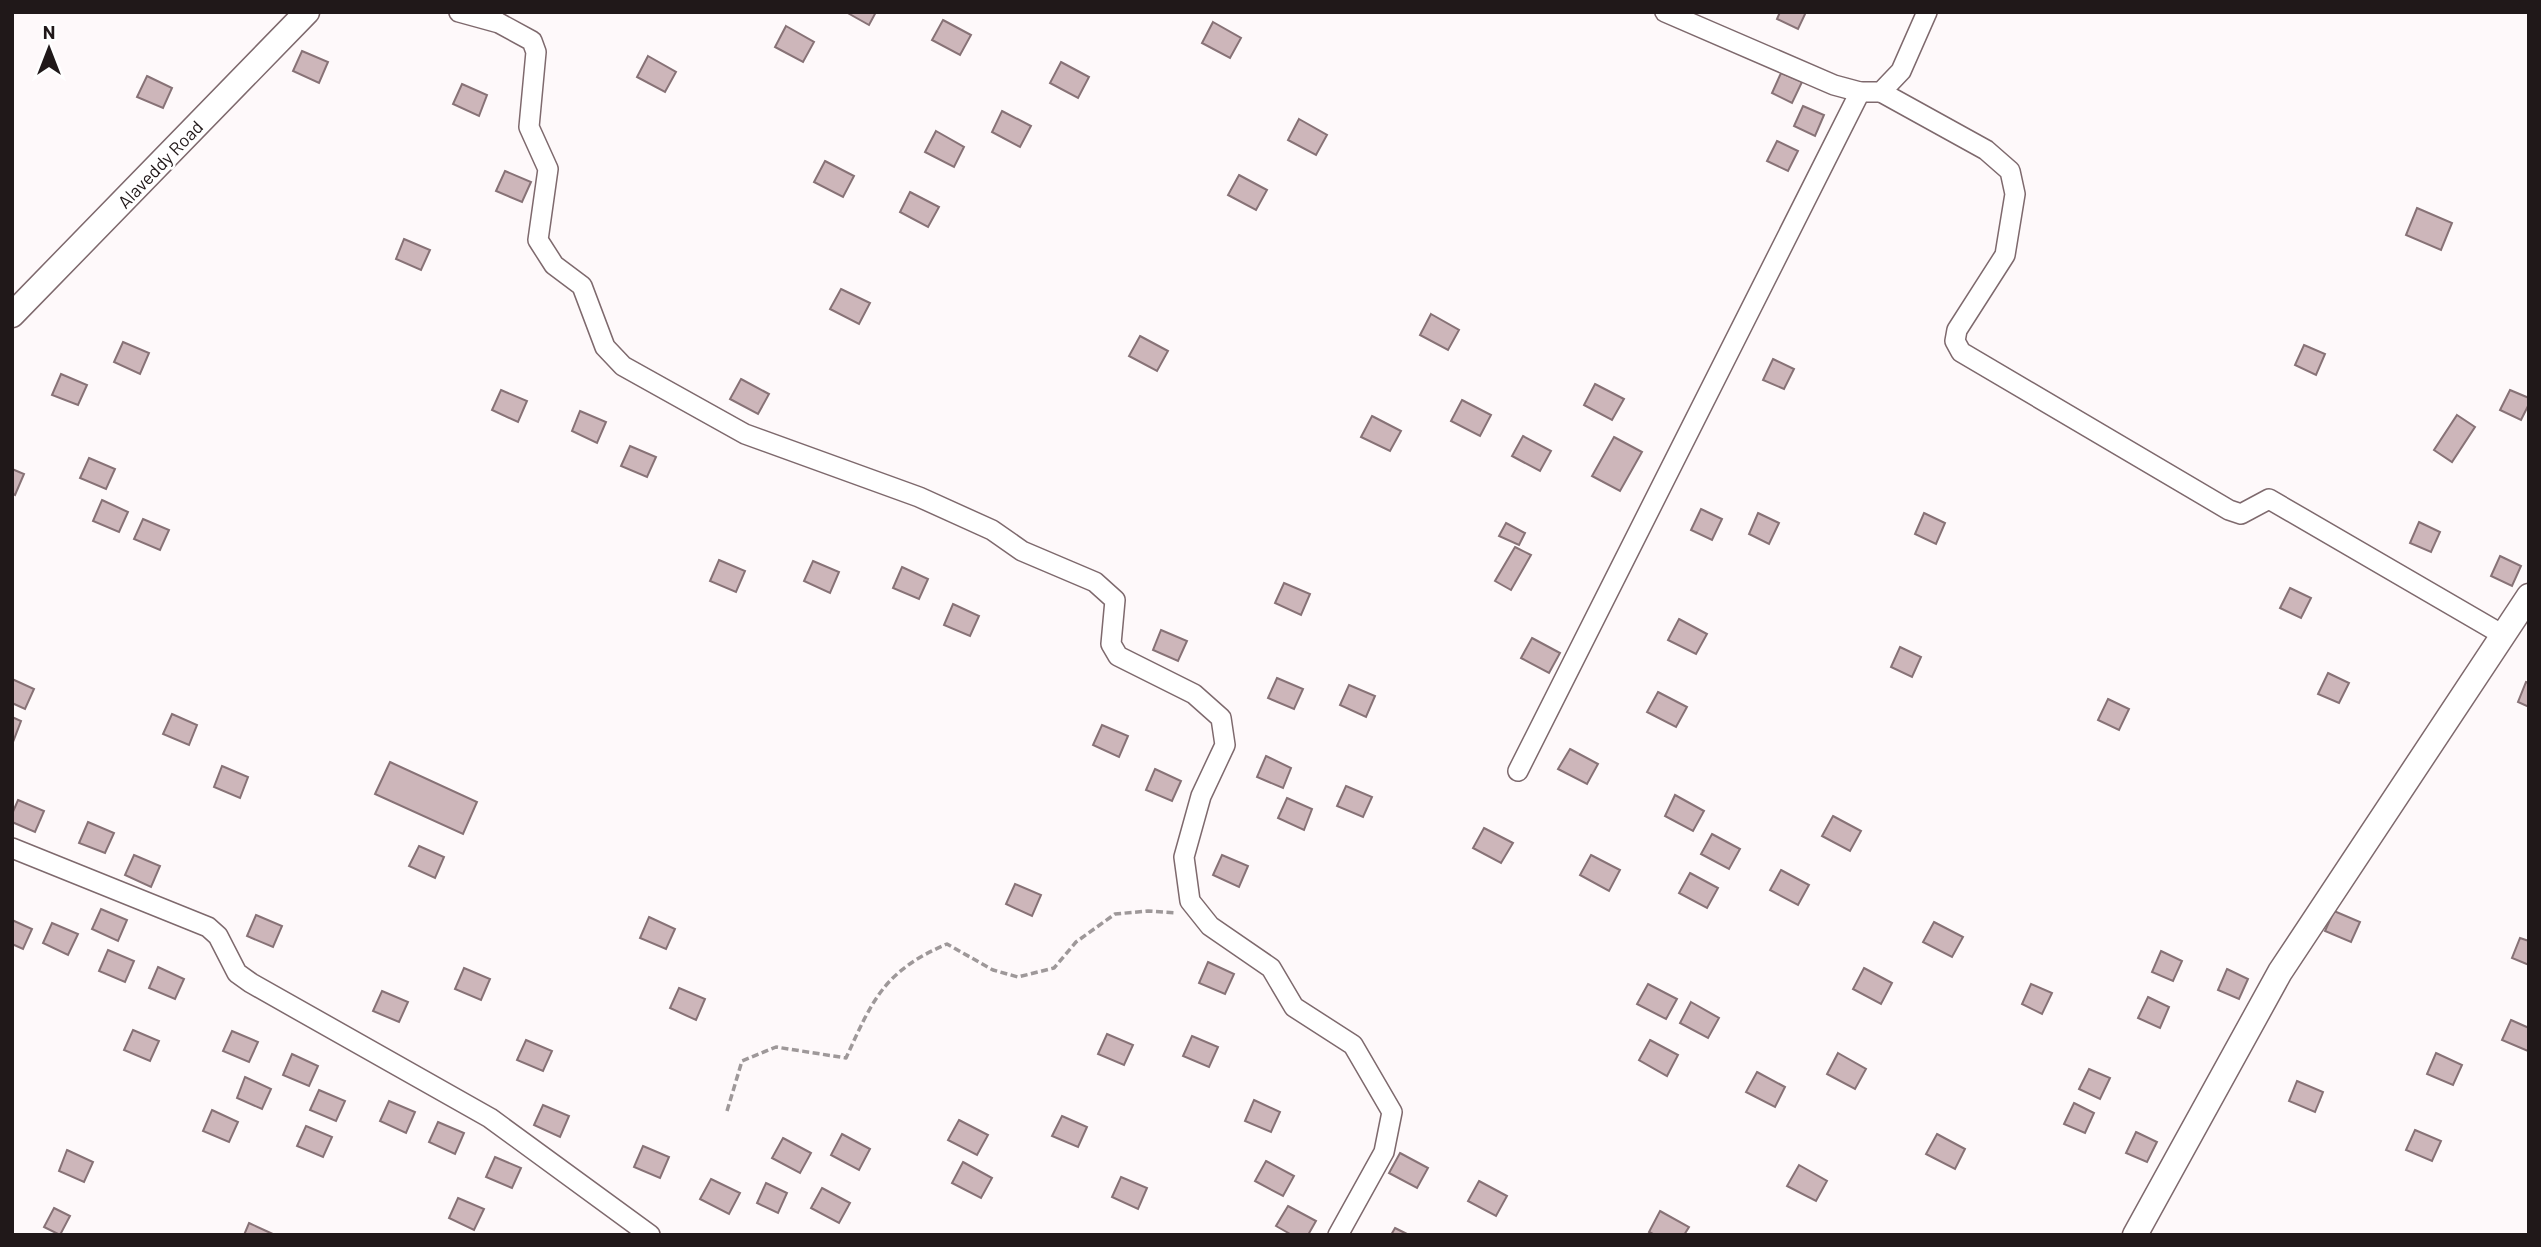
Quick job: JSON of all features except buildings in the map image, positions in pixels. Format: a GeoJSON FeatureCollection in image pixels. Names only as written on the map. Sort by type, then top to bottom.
{"type":"FeatureCollection","features":[{"type":"Feature","properties":{"kind":"street","name":"Alaveddy Road"},"geometry":{"type":"LineString","coordinates":[[12,315],[307,12]]}},
{"type":"Feature","properties":{"kind":"street"},"geometry":{"type":"LineString","coordinates":[[459,12],[499,23],[533,41],[536,51],[529,127],[548,169],[538,240],[554,265],[582,286],[605,346],[623,366],[745,434],[919,496],[992,530],[1021,551],[1095,582],[1115,600],[1111,644],[1118,656],[1194,694],[1221,718],[1226,745],[1202,796],[1184,857],[1190,901],[1210,926],[1271,968],[1294,1007],[1353,1045],[1392,1112],[1384,1152],[1338,1235]]}},
{"type":"Feature","properties":{"kind":"street"},"geometry":{"type":"LineString","coordinates":[[1665,12],[1834,85],[1860,92],[1881,92],[1986,149],[2010,171],[2015,194],[2005,256],[1956,330],[1955,341],[1961,352],[2230,510],[2241,514],[2269,499],[2503,635]]}},
{"type":"Feature","properties":{"kind":"street"},"geometry":{"type":"LineString","coordinates":[[1881,92],[1901,71],[1927,12]]}},
{"type":"Feature","properties":{"kind":"street"},"geometry":{"type":"LineString","coordinates":[[1518,771],[1860,92]]}},
{"type":"Feature","properties":{"kind":"street"},"geometry":{"type":"LineString","coordinates":[[2135,1235],[2280,972],[2529,596]]}},
{"type":"Feature","properties":{"kind":"street"},"geometry":{"type":"LineString","coordinates":[[12,848],[208,927],[219,936],[237,973],[251,983],[490,1118],[650,1235]]}},
{"type":"Feature","properties":{"kind":"path"},"geometry":{"type":"LineString","coordinates":[[727,1111],[742,1061],[776,1047],[846,1058],[886,983],[920,956],[947,944],[993,970],[1018,977],[1054,968],[1076,942],[1115,914],[1148,911],[1199,914]]}}]}
